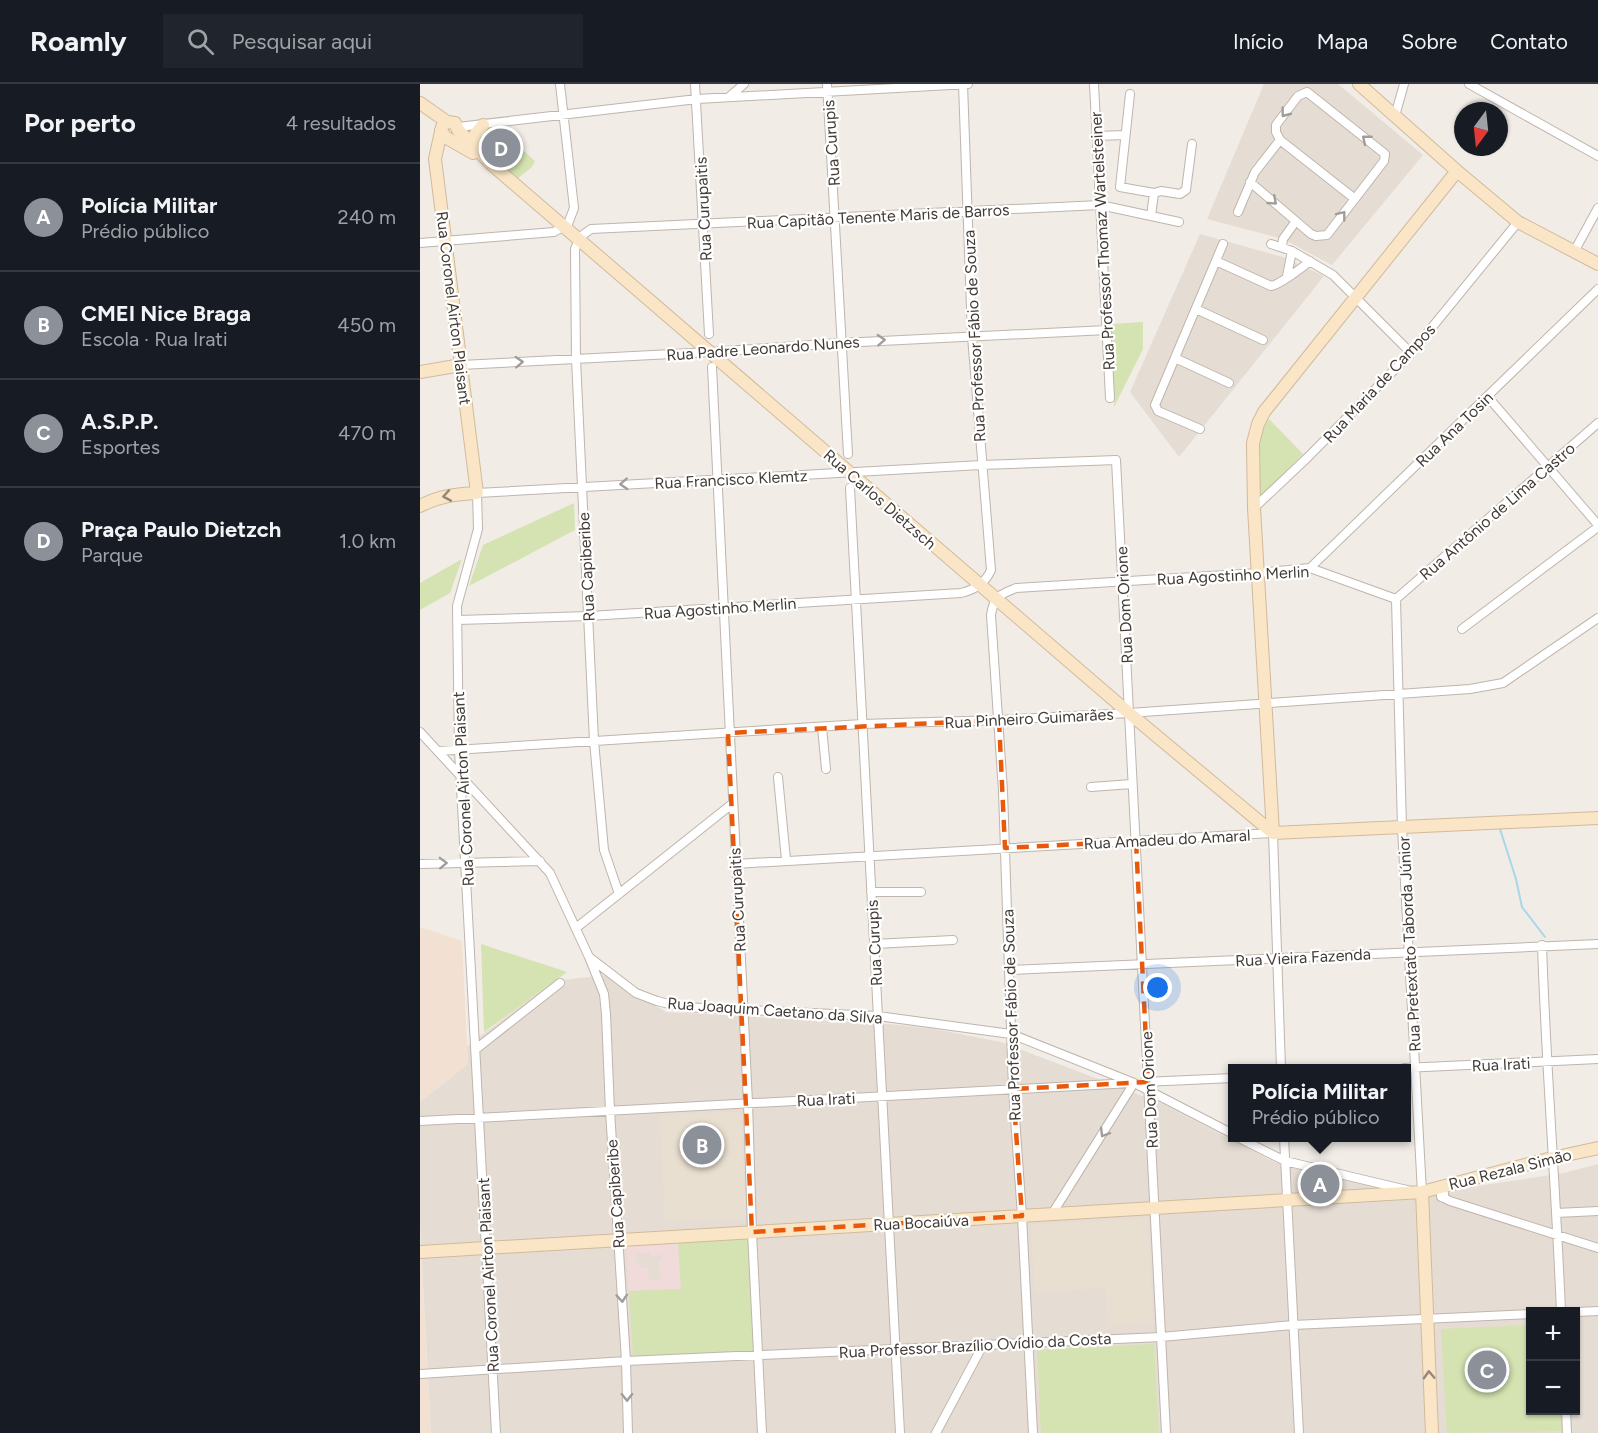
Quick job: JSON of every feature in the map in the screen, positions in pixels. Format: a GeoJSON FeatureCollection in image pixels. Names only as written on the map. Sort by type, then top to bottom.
{"type":"FeatureCollection","features":[{"type":"Feature","properties":{"kind":"street"},"geometry":{"type":"LineString","coordinates":[[420,243],[554,232],[565,227],[572,216],[573,208],[560,84]]}},
{"type":"Feature","properties":{"kind":"street","name":"Rua Curupaitis"},"geometry":{"type":"LineString","coordinates":[[695,84],[709,334]]}},
{"type":"Feature","properties":{"kind":"street"},"geometry":{"type":"LineString","coordinates":[[729,97],[744,84]]}},
{"type":"Feature","properties":{"kind":"street","name":"Rua Professor Fábio de Souza"},"geometry":{"type":"LineString","coordinates":[[963,84],[972,336],[991,570],[981,585]]}},
{"type":"Feature","properties":{"kind":"street"},"geometry":{"type":"LineString","coordinates":[[449,129],[696,99],[827,88],[969,84]]}},
{"type":"Feature","properties":{"kind":"street","name":"Rua Professor Thomaz Wartelsteiner"},"geometry":{"type":"LineString","coordinates":[[1094,84],[1110,398]]}},
{"type":"Feature","properties":{"kind":"street"},"geometry":{"type":"LineString","coordinates":[[1359,84],[1456,171],[1518,222],[1598,264]]}},
{"type":"Feature","properties":{"kind":"street"},"geometry":{"type":"LineString","coordinates":[[1395,116],[1404,84]]}},
{"type":"Feature","properties":{"kind":"street"},"geometry":{"type":"LineString","coordinates":[[1469,84],[1598,156]]}},
{"type":"Feature","properties":{"kind":"street","name":"Rua Curupis"},"geometry":{"type":"LineString","coordinates":[[827,88],[848,454]]}},
{"type":"Feature","properties":{"kind":"street"},"geometry":{"type":"LineString","coordinates":[[1251,182],[1311,234],[1326,235],[1355,199],[1384,161],[1385,154],[1307,92],[1298,96],[1276,125],[1276,132],[1280,140],[1355,199]]}},
{"type":"Feature","properties":{"kind":"street"},"geometry":{"type":"LineString","coordinates":[[1130,94],[1120,187],[1154,193],[1161,191],[1180,194],[1186,190],[1192,144]]}},
{"type":"Feature","properties":{"kind":"street","name":"Rua Carlos Dietzsch"},"geometry":{"type":"LineString","coordinates":[[420,104],[1272,833]]}},
{"type":"Feature","properties":{"kind":"street"},"geometry":{"type":"LineString","coordinates":[[473,146],[476,132],[483,124]]}},
{"type":"Feature","properties":{"kind":"street","name":"Rua Carlos Dietzsch"},"geometry":{"type":"LineString","coordinates":[[449,129],[473,146],[490,163]]}},
{"type":"Feature","properties":{"kind":"street","name":"Rua Coronel Airton Plaisant"},"geometry":{"type":"LineString","coordinates":[[449,129],[436,151],[435,159],[477,493],[478,529],[460,590],[456,620],[460,775],[496,1433]]}},
{"type":"Feature","properties":{"kind":"street"},"geometry":{"type":"LineString","coordinates":[[1096,136],[1125,135]]}},
{"type":"Feature","properties":{"kind":"street"},"geometry":{"type":"LineString","coordinates":[[1238,212],[1260,164],[1280,140]]}},
{"type":"Feature","properties":{"kind":"street"},"geometry":{"type":"LineString","coordinates":[[1281,1064],[1272,833],[1254,508],[1253,443],[1264,412],[1456,171]]}},
{"type":"Feature","properties":{"kind":"street"},"geometry":{"type":"LineString","coordinates":[[1151,216],[1154,193]]}},
{"type":"Feature","properties":{"kind":"street","name":"Rua Capitão Tenente Maris de Barros"},"geometry":{"type":"LineString","coordinates":[[578,239],[591,229],[1100,205],[1179,222]]}},
{"type":"Feature","properties":{"kind":"street"},"geometry":{"type":"LineString","coordinates":[[1575,250],[1598,208]]}},
{"type":"Feature","properties":{"kind":"street"},"geometry":{"type":"LineString","coordinates":[[1282,247],[1283,239],[1296,221]]}},
{"type":"Feature","properties":{"kind":"street","name":"Rua Maria de Campos"},"geometry":{"type":"LineString","coordinates":[[1254,508],[1411,353],[1518,222]]}},
{"type":"Feature","properties":{"kind":"street","name":"Rua Capiberibe"},"geometry":{"type":"LineString","coordinates":[[578,239],[575,249],[576,359],[594,741],[604,850],[619,894]]}},
{"type":"Feature","properties":{"kind":"street"},"geometry":{"type":"LineString","coordinates":[[1200,429],[1158,411],[1155,405],[1223,244]]}},
{"type":"Feature","properties":{"kind":"street"},"geometry":{"type":"LineString","coordinates":[[1271,244],[1292,251],[1333,275],[1411,353]]}},
{"type":"Feature","properties":{"kind":"street"},"geometry":{"type":"LineString","coordinates":[[1287,276],[1292,251]]}},
{"type":"Feature","properties":{"kind":"street"},"geometry":{"type":"LineString","coordinates":[[1216,261],[1271,286],[1279,285],[1287,276],[1310,261]]}},
{"type":"Feature","properties":{"kind":"street","name":"Rua Ana Tosin"},"geometry":{"type":"LineString","coordinates":[[1310,568],[1598,289]]}},
{"type":"Feature","properties":{"kind":"street"},"geometry":{"type":"LineString","coordinates":[[1196,309],[1263,340]]}},
{"type":"Feature","properties":{"kind":"street","name":"Rua Padre Leonardo Nunes"},"geometry":{"type":"LineString","coordinates":[[420,372],[461,364],[710,352],[841,342],[1107,330]]}},
{"type":"Feature","properties":{"kind":"street"},"geometry":{"type":"LineString","coordinates":[[1175,358],[1229,383]]}},
{"type":"Feature","properties":{"kind":"street","name":"Rua Curupaitis"},"geometry":{"type":"LineString","coordinates":[[712,367],[762,1433]]}},
{"type":"Feature","properties":{"kind":"street"},"geometry":{"type":"LineString","coordinates":[[1462,629],[1598,526],[1488,397]]}},
{"type":"Feature","properties":{"kind":"street","name":"Rua Antônio de Lima Castro"},"geometry":{"type":"LineString","coordinates":[[1396,599],[1598,423]]}},
{"type":"Feature","properties":{"kind":"street","name":"Rua Francisco Klemtz"},"geometry":{"type":"LineString","coordinates":[[420,506],[448,495],[581,486],[1116,460]]}},
{"type":"Feature","properties":{"kind":"street","name":"Rua Dom Orione"},"geometry":{"type":"LineString","coordinates":[[1116,460],[1166,1433]]}},
{"type":"Feature","properties":{"kind":"street","name":"Rua Curupis"},"geometry":{"type":"LineString","coordinates":[[850,488],[900,1433]]}},
{"type":"Feature","properties":{"kind":"street","name":"Rua Agostinho Merlin"},"geometry":{"type":"LineString","coordinates":[[996,598],[1016,588],[1310,568],[1396,599]]}},
{"type":"Feature","properties":{"kind":"street","name":"Rua Agostinho Merlin"},"geometry":{"type":"LineString","coordinates":[[456,620],[588,616],[961,593],[981,585]]}},
{"type":"Feature","properties":{"kind":"street","name":"Rua Professor Fábio de Souza"},"geometry":{"type":"LineString","coordinates":[[996,598],[991,615],[999,720],[1013,1089],[1033,1433]]}},
{"type":"Feature","properties":{"kind":"street","name":"Rua Pretextato Taborda Júnior"},"geometry":{"type":"LineString","coordinates":[[1396,599],[1402,828],[1416,1068],[1419,1192],[1432,1433]]}},
{"type":"Feature","properties":{"kind":"street","name":"Rua Pinheiro Guimarães"},"geometry":{"type":"LineString","coordinates":[[439,751],[862,724],[1129,713],[1470,688],[1503,683],[1598,618]]}},
{"type":"Feature","properties":{"kind":"street"},"geometry":{"type":"LineString","coordinates":[[822,727],[825,769]]}},
{"type":"Feature","properties":{"kind":"street","name":"Rua Joaquim Caetano da Silva"},"geometry":{"type":"LineString","coordinates":[[421,733],[550,873],[589,957],[636,993],[681,1007],[878,1016],[1011,1034],[1134,1083]]}},
{"type":"Feature","properties":{"kind":"street"},"geometry":{"type":"LineString","coordinates":[[778,777],[786,861]]}},
{"type":"Feature","properties":{"kind":"street"},"geometry":{"type":"LineString","coordinates":[[1091,788],[1132,784]]}},
{"type":"Feature","properties":{"kind":"street"},"geometry":{"type":"LineString","coordinates":[[576,928],[732,804]]}},
{"type":"Feature","properties":{"kind":"street","name":"Rua Amadeu do Amaral"},"geometry":{"type":"LineString","coordinates":[[735,864],[1272,833],[1598,818]]}},
{"type":"Feature","properties":{"kind":"street"},"geometry":{"type":"LineString","coordinates":[[420,864],[540,861]]}},
{"type":"Feature","properties":{"kind":"street"},"geometry":{"type":"LineString","coordinates":[[871,892],[921,892]]}},
{"type":"Feature","properties":{"kind":"street"},"geometry":{"type":"LineString","coordinates":[[874,944],[953,940]]}},
{"type":"Feature","properties":{"kind":"street","name":"Rua Vieira Fazenda"},"geometry":{"type":"LineString","coordinates":[[1009,970],[1598,944]]}},
{"type":"Feature","properties":{"kind":"street"},"geometry":{"type":"LineString","coordinates":[[1542,945],[1546,1061],[1561,1307]]}},
{"type":"Feature","properties":{"kind":"street","name":"Rua Capiberibe"},"geometry":{"type":"LineString","coordinates":[[589,957],[604,994],[626,1361],[628,1433]]}},
{"type":"Feature","properties":{"kind":"street"},"geometry":{"type":"LineString","coordinates":[[476,1049],[561,983]]}},
{"type":"Feature","properties":{"kind":"street","name":"Rua Irati"},"geometry":{"type":"LineString","coordinates":[[1411,1068],[1598,1059]]}},
{"type":"Feature","properties":{"kind":"street","name":"Rua Irati"},"geometry":{"type":"LineString","coordinates":[[420,1121],[1134,1083],[1148,1086],[1228,1078]]}},
{"type":"Feature","properties":{"kind":"street"},"geometry":{"type":"LineString","coordinates":[[1052,1214],[1134,1083]]}},
{"type":"Feature","properties":{"kind":"street"},"geometry":{"type":"LineString","coordinates":[[1148,1086],[1228,1131]]}},
{"type":"Feature","properties":{"kind":"street"},"geometry":{"type":"LineString","coordinates":[[1249,1142],[1285,1161],[1419,1192]]}},
{"type":"Feature","properties":{"kind":"street"},"geometry":{"type":"LineString","coordinates":[[1284,1142],[1299,1433]]}},
{"type":"Feature","properties":{"kind":"street","name":"Rua Rezala Simão"},"geometry":{"type":"LineString","coordinates":[[1419,1192],[1598,1148]]}},
{"type":"Feature","properties":{"kind":"street","name":"Rua Bocaiúva"},"geometry":{"type":"LineString","coordinates":[[420,1252],[1419,1192]]}},
{"type":"Feature","properties":{"kind":"street"},"geometry":{"type":"LineString","coordinates":[[1444,1198],[1598,1248]]}},
{"type":"Feature","properties":{"kind":"street"},"geometry":{"type":"LineString","coordinates":[[1556,1213],[1598,1210]]}},
{"type":"Feature","properties":{"kind":"street"},"geometry":{"type":"LineString","coordinates":[[1580,1312],[1598,1311]]}},
{"type":"Feature","properties":{"kind":"street","name":"Rua Professor Brazílio Ovídio da Costa"},"geometry":{"type":"LineString","coordinates":[[420,1374],[626,1361],[1161,1337],[1293,1325],[1526,1314]]}},
{"type":"Feature","properties":{"kind":"street"},"geometry":{"type":"LineString","coordinates":[[936,1433],[983,1345]]}},
{"type":"Feature","properties":{"kind":"street"},"geometry":{"type":"LineString","coordinates":[[1566,1415],[1567,1433]]}},
{"type":"Feature","properties":{"kind":"highlighted area"},"geometry":{"type":"Polygon","coordinates":[[[999,720],[1005,848],[1136,841],[1148,1082],[1013,1089],[1022,1216],[752,1232],[728,733],[999,720]]]}},
{"type":"Feature","properties":{"kind":"shaded area"},"geometry":{"type":"Polygon","coordinates":[[[1264,84],[1338,84],[1423,155],[1332,265],[1283,239],[1207,219],[1264,84]]]}},
{"type":"Feature","properties":{"kind":"shaded area"},"geometry":{"type":"Polygon","coordinates":[[[1200,234],[1283,257],[1324,276],[1179,457],[1130,392],[1200,234]]]}},
{"type":"Feature","properties":{"kind":"shaded area"},"geometry":{"type":"Polygon","coordinates":[[[420,927],[462,941],[468,1064],[420,1102],[420,927]]]}},
{"type":"Feature","properties":{"kind":"shaded area"},"geometry":{"type":"Polygon","coordinates":[[[606,975],[666,1012],[888,1024],[929,1028],[1001,1042],[1161,1103],[1228,1138],[1228,1142],[1236,1142],[1276,1163],[1445,1191],[1564,1173],[1598,1164],[1598,1433],[431,1433],[420,1225],[420,1102],[468,1064],[467,1046],[554,981],[606,975]]]}},
{"type":"Feature","properties":{"kind":"shaded area"},"geometry":{"type":"Polygon","coordinates":[[[740,1112],[746,1218],[665,1221],[660,1115],[740,1112]]]}},
{"type":"Feature","properties":{"kind":"shaded area"},"geometry":{"type":"Polygon","coordinates":[[[1147,1218],[1153,1324],[1108,1326],[1106,1288],[1035,1292],[1031,1225],[1147,1218]]]}},
{"type":"Feature","properties":{"kind":"shaded area"},"geometry":{"type":"Polygon","coordinates":[[[420,1236],[431,1433],[420,1433],[420,1236]]]}},
{"type":"Feature","properties":{"kind":"shaded area"},"geometry":{"type":"Polygon","coordinates":[[[678,1243],[681,1289],[629,1291],[626,1245],[678,1243]],[[650,1252],[645,1255],[644,1253],[635,1254],[636,1263],[642,1263],[639,1264],[640,1268],[648,1268],[649,1280],[661,1280],[658,1262],[662,1261],[662,1254],[650,1257],[650,1252]]]}},
{"type":"Feature","properties":{"kind":"green space"},"geometry":{"type":"Polygon","coordinates":[[[507,124],[506,135],[535,161],[532,167],[517,179],[460,130],[507,124]]]}},
{"type":"Feature","properties":{"kind":"green space"},"geometry":{"type":"Polygon","coordinates":[[[1143,322],[1143,349],[1114,407],[1111,324],[1143,322]]]}},
{"type":"Feature","properties":{"kind":"green space"},"geometry":{"type":"Polygon","coordinates":[[[1269,419],[1303,454],[1259,498],[1259,447],[1269,419]]]}},
{"type":"Feature","properties":{"kind":"green space"},"geometry":{"type":"Polygon","coordinates":[[[574,503],[575,530],[469,586],[483,545],[574,503]]]}},
{"type":"Feature","properties":{"kind":"green space"},"geometry":{"type":"Polygon","coordinates":[[[462,559],[450,593],[420,610],[420,583],[462,559]]]}},
{"type":"Feature","properties":{"kind":"green space"},"geometry":{"type":"Polygon","coordinates":[[[481,944],[567,972],[484,1032],[481,944]]]}},
{"type":"Feature","properties":{"kind":"green space"},"geometry":{"type":"Polygon","coordinates":[[[750,1239],[756,1351],[633,1357],[629,1291],[681,1289],[678,1243],[750,1239]]]}},
{"type":"Feature","properties":{"kind":"green space"},"geometry":{"type":"Polygon","coordinates":[[[1526,1325],[1526,1415],[1561,1415],[1562,1431],[1447,1433],[1441,1329],[1526,1325]]]}},
{"type":"Feature","properties":{"kind":"green space"},"geometry":{"type":"Polygon","coordinates":[[[1154,1344],[1159,1433],[1041,1433],[1037,1350],[1154,1344]]]}},
{"type":"Feature","properties":{"kind":"waterway"},"geometry":{"type":"LineString","coordinates":[[1500,829],[1516,879],[1522,907],[1545,937]]}},
{"type":"Feature","properties":{"kind":"place","name":"Praça Paulo Dietzch"},"geometry":{"type":"Point","coordinates":[501,148]}},
{"type":"Feature","properties":{"kind":"place","name":"CMEI Nice Braga"},"geometry":{"type":"Point","coordinates":[702,1145]}},
{"type":"Feature","properties":{"kind":"place","name":"Polícia Militar"},"geometry":{"type":"Point","coordinates":[1320,1184]}},
{"type":"Feature","properties":{"kind":"place","name":"A.S.P.P."},"geometry":{"type":"Point","coordinates":[1487,1370]}}]}
